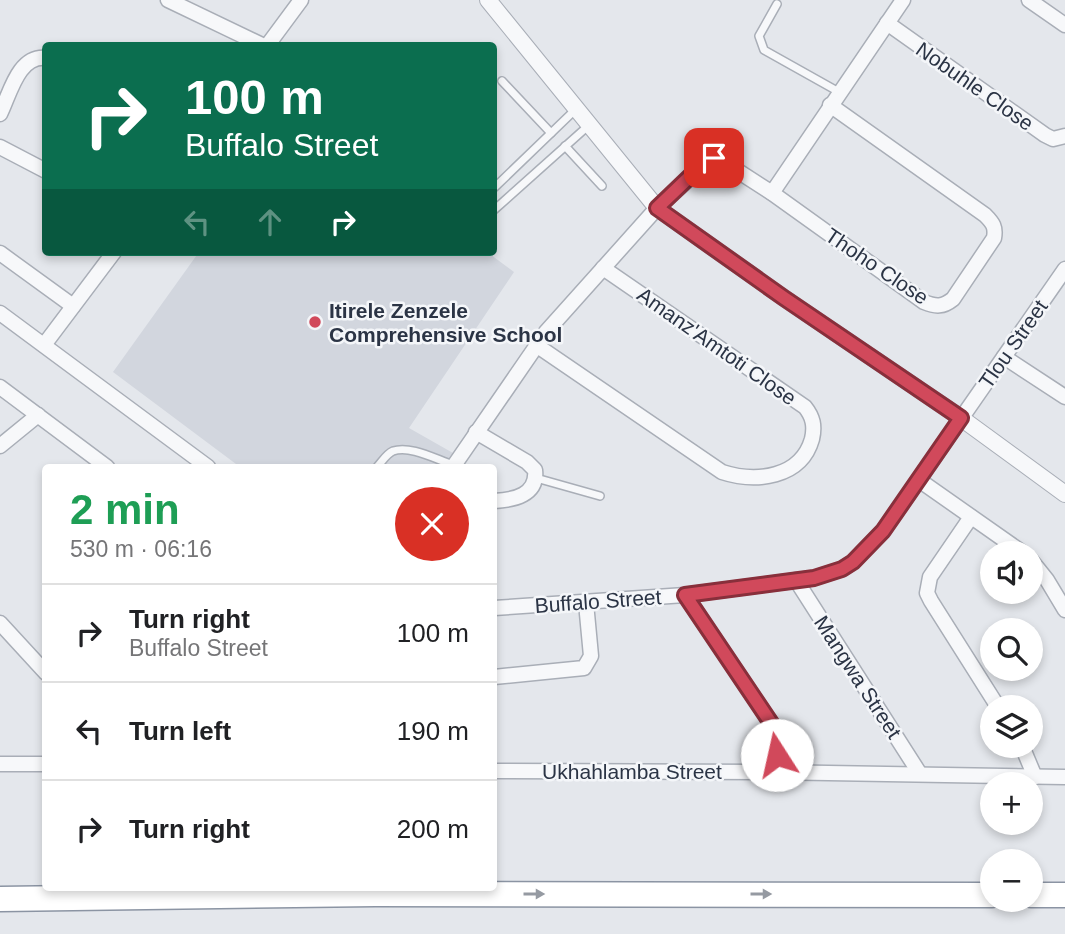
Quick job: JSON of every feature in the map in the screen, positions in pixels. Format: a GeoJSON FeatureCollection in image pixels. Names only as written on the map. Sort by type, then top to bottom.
{"type":"FeatureCollection","features":[{"type":"Feature","properties":{"kind":"highway"},"geometry":{"type":"LineString","coordinates":[[0,899],[375,894],[980,894]]}},
{"type":"Feature","properties":{"kind":"highway"},"geometry":{"type":"LineString","coordinates":[[1043,895],[1065,895]]}},
{"type":"Feature","properties":{"kind":"street"},"geometry":{"type":"LineString","coordinates":[[168,0],[257,42]]}},
{"type":"Feature","properties":{"kind":"street"},"geometry":{"type":"LineString","coordinates":[[269,42],[301,0]]}},
{"type":"Feature","properties":{"kind":"street"},"geometry":{"type":"LineString","coordinates":[[488,0],[657,208],[961,418],[1065,494]]}},
{"type":"Feature","properties":{"kind":"street"},"geometry":{"type":"LineString","coordinates":[[454,464],[536,345],[657,208],[705,162],[714,158],[727,164],[772,193],[903,0]]}},
{"type":"Feature","properties":{"kind":"street"},"geometry":{"type":"LineString","coordinates":[[1029,0],[1065,25]]}},
{"type":"Feature","properties":{"kind":"street","name":"Nobuhle Close"},"geometry":{"type":"LineString","coordinates":[[887,23],[1045,135],[1053,139],[1065,136]]}},
{"type":"Feature","properties":{"kind":"street"},"geometry":{"type":"LineString","coordinates":[[0,114],[24,65],[34,58],[42,58]]}},
{"type":"Feature","properties":{"kind":"street","name":"Thoho Close"},"geometry":{"type":"LineString","coordinates":[[772,193],[932,305],[947,304],[953,299],[989,246],[995,230],[993,223],[985,215],[830,105]]}},
{"type":"Feature","properties":{"kind":"street"},"geometry":{"type":"LineString","coordinates":[[0,146],[42,169]]}},
{"type":"Feature","properties":{"kind":"street"},"geometry":{"type":"LineString","coordinates":[[0,253],[73,306]]}},
{"type":"Feature","properties":{"kind":"street"},"geometry":{"type":"LineString","coordinates":[[44,345],[111,256]]}},
{"type":"Feature","properties":{"kind":"street","name":"Amanz'Amtoti Close"},"geometry":{"type":"LineString","coordinates":[[536,345],[722,472],[738,477],[769,476],[786,471],[802,456],[809,447],[814,432],[811,415],[805,407],[603,268]]}},
{"type":"Feature","properties":{"kind":"street","name":"Tlou Street"},"geometry":{"type":"LineString","coordinates":[[961,418],[1065,269]]}},
{"type":"Feature","properties":{"kind":"street"},"geometry":{"type":"LineString","coordinates":[[0,313],[204,464]]}},
{"type":"Feature","properties":{"kind":"street"},"geometry":{"type":"LineString","coordinates":[[1004,358],[1065,397]]}},
{"type":"Feature","properties":{"kind":"street"},"geometry":{"type":"LineString","coordinates":[[0,387],[103,464]]}},
{"type":"Feature","properties":{"kind":"street"},"geometry":{"type":"LineString","coordinates":[[0,446],[37,415]]}},
{"type":"Feature","properties":{"kind":"street","name":"Buffalo Street"},"geometry":{"type":"LineString","coordinates":[[497,608],[685,595],[829,574],[853,562],[883,531],[961,418]]}},
{"type":"Feature","properties":{"kind":"street"},"geometry":{"type":"LineString","coordinates":[[476,432],[527,462],[535,470],[534,485],[528,492],[518,498],[497,501]]}},
{"type":"Feature","properties":{"kind":"street"},"geometry":{"type":"LineString","coordinates":[[919,480],[1006,541]]}},
{"type":"Feature","properties":{"kind":"street"},"geometry":{"type":"LineString","coordinates":[[971,517],[930,577],[928,593],[930,601],[990,695]]}},
{"type":"Feature","properties":{"kind":"street"},"geometry":{"type":"LineString","coordinates":[[1043,575],[1065,610]]}},
{"type":"Feature","properties":{"kind":"street","name":"Mangwa Street"},"geometry":{"type":"LineString","coordinates":[[796,580],[920,774]]}},
{"type":"Feature","properties":{"kind":"street"},"geometry":{"type":"LineString","coordinates":[[685,595],[773,726],[778,747],[770,772]]}},
{"type":"Feature","properties":{"kind":"street"},"geometry":{"type":"LineString","coordinates":[[497,677],[584,668],[591,656],[586,603]]}},
{"type":"Feature","properties":{"kind":"street"},"geometry":{"type":"LineString","coordinates":[[0,623],[42,669]]}},
{"type":"Feature","properties":{"kind":"street"},"geometry":{"type":"LineString","coordinates":[[0,764],[42,764]]}},
{"type":"Feature","properties":{"kind":"street","name":"Ukhahlamba Street"},"geometry":{"type":"LineString","coordinates":[[497,771],[980,776]]}},
{"type":"Feature","properties":{"kind":"street","name":"Ukhahlamba Street"},"geometry":{"type":"LineString","coordinates":[[1043,777],[1065,777]]}},
{"type":"Feature","properties":{"kind":"lane"},"geometry":{"type":"LineString","coordinates":[[777,4],[759,36],[764,50],[839,92]]}},
{"type":"Feature","properties":{"kind":"lane"},"geometry":{"type":"LineString","coordinates":[[502,81],[551,134]]}},
{"type":"Feature","properties":{"kind":"lane"},"geometry":{"type":"LineString","coordinates":[[497,185],[576,109]]}},
{"type":"Feature","properties":{"kind":"lane"},"geometry":{"type":"LineString","coordinates":[[497,207],[589,125]]}},
{"type":"Feature","properties":{"kind":"lane"},"geometry":{"type":"LineString","coordinates":[[565,146],[602,186]]}},
{"type":"Feature","properties":{"kind":"lane"},"geometry":{"type":"LineString","coordinates":[[380,464],[394,451],[408,450],[447,464]]}},
{"type":"Feature","properties":{"kind":"lane"},"geometry":{"type":"LineString","coordinates":[[536,478],[600,496]]}},
{"type":"Feature","properties":{"kind":"shaded area","name":"Itirele Zenzele Comprehensive School"},"geometry":{"type":"Polygon","coordinates":[[[196,256],[492,256],[514,272],[409,428],[453,453],[444,464],[236,464],[113,372],[196,256]]]}},
{"type":"Feature","properties":{"kind":"place","name":"Itirele Zenzele Comprehensive School"},"geometry":{"type":"Point","coordinates":[315,322]}},
{"type":"Feature","properties":{"kind":"route"},"geometry":{"type":"LineString","coordinates":[[714,158],[705,162],[657,208],[961,418],[883,531],[853,562],[842,569],[814,578],[685,595],[773,726],[778,740],[777,755]]}}]}
